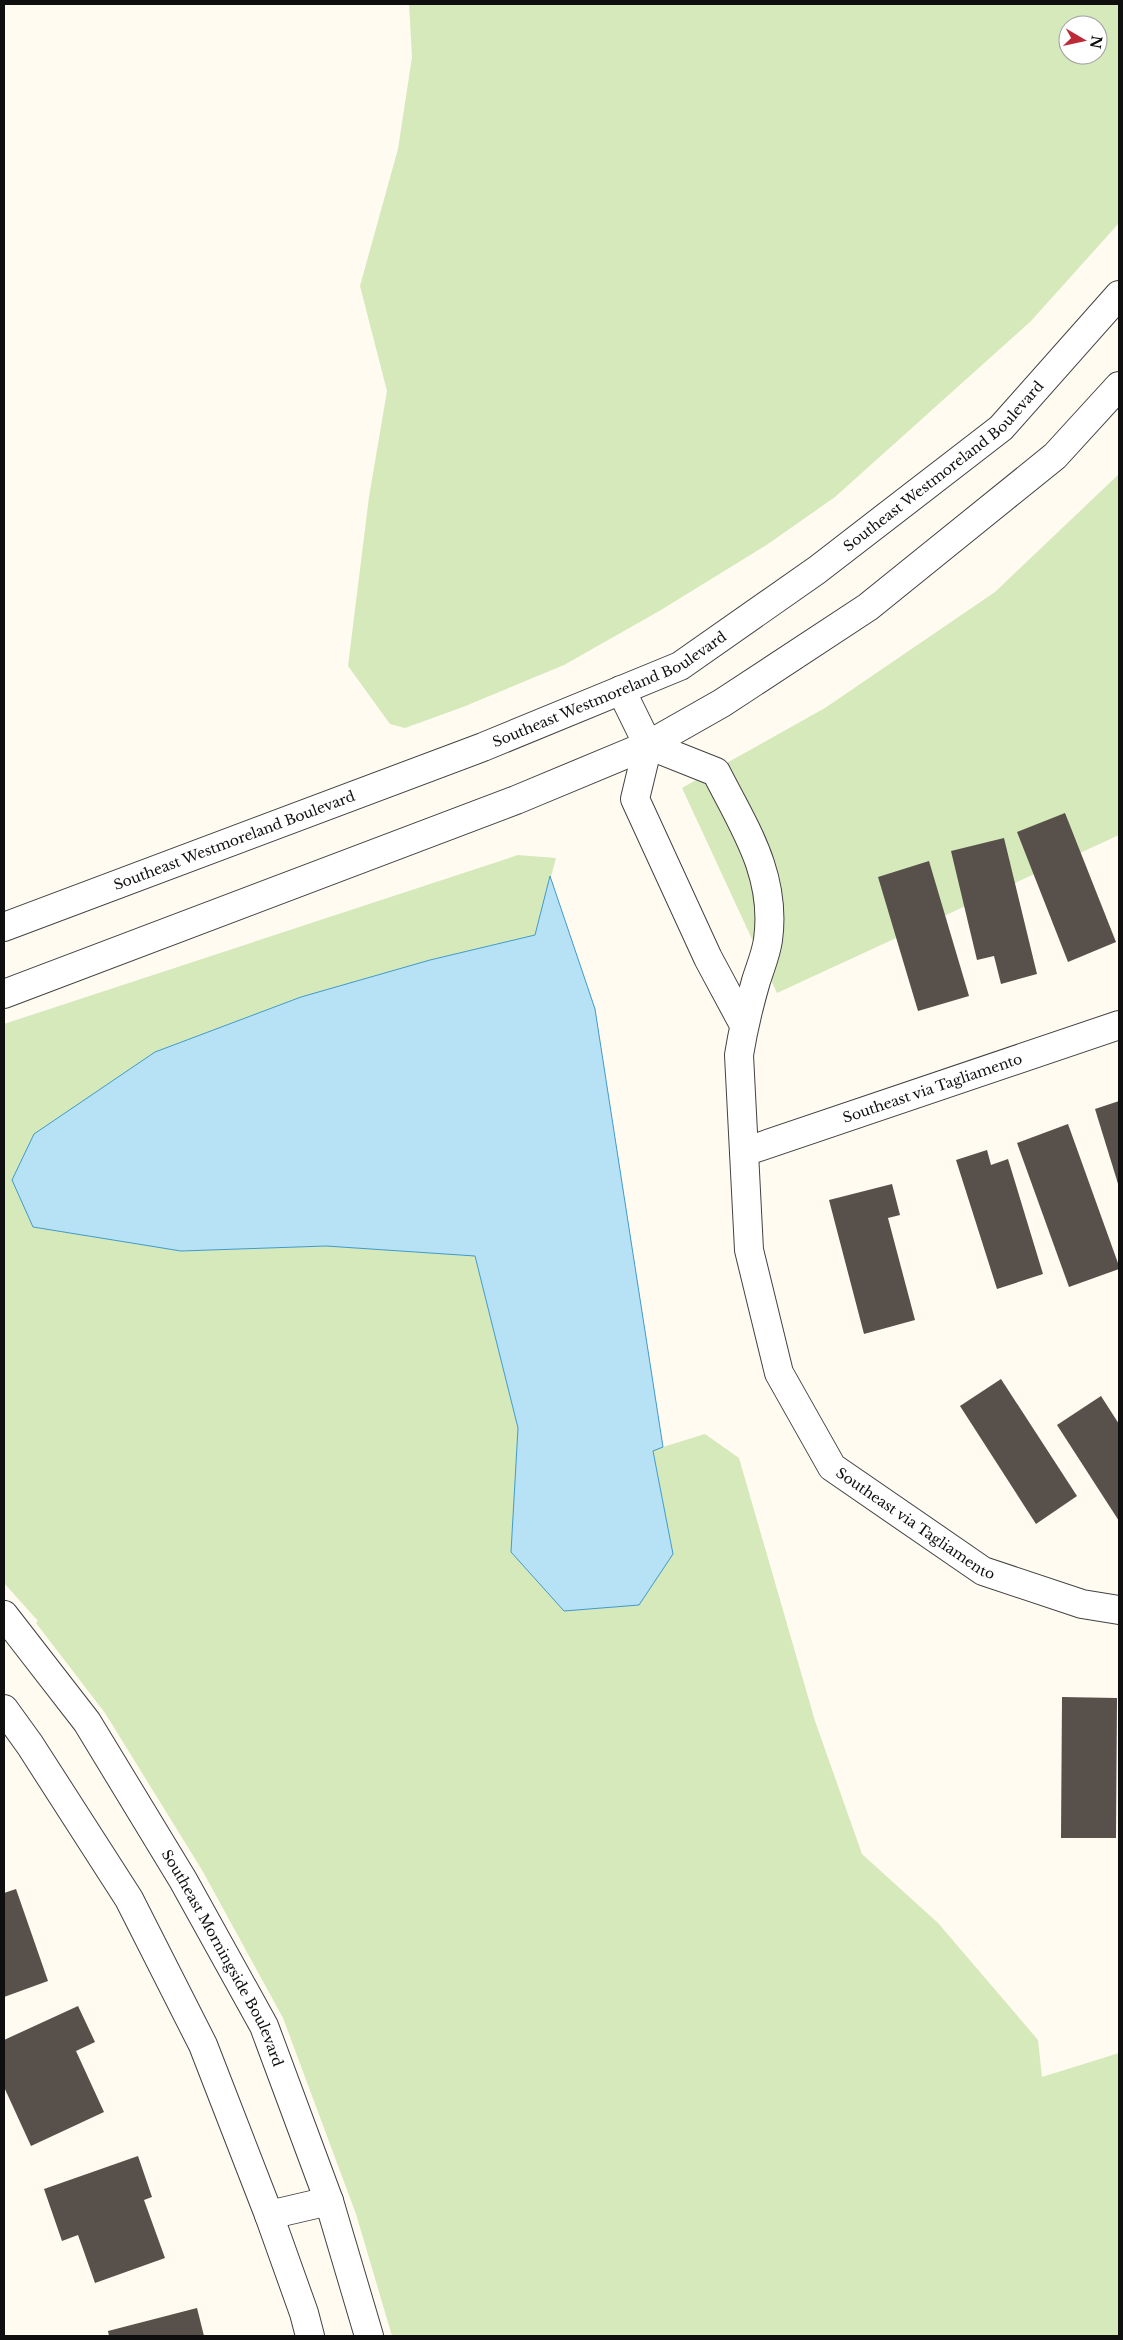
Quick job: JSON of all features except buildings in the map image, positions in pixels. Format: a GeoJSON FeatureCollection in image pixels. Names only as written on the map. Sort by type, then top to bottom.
{"type":"FeatureCollection","features":[{"type":"Feature","properties":{"kind":"street","name":"Southeast Westmoreland Boulevard"},"geometry":{"type":"LineString","coordinates":[[4,927],[483,747],[680,666],[816,570],[1001,428],[1119,295]]}},
{"type":"Feature","properties":{"kind":"street"},"geometry":{"type":"LineString","coordinates":[[4,994],[507,804],[648,745],[722,703],[868,607],[1055,456],[1119,386]]}},
{"type":"Feature","properties":{"kind":"street"},"geometry":{"type":"LineString","coordinates":[[621,690],[648,745],[635,799],[708,958],[744,1024]]}},
{"type":"Feature","properties":{"kind":"street","name":"Southeast via Tagliamento"},"geometry":{"type":"LineString","coordinates":[[648,745],[716,772],[754,846],[767,880],[770,913],[768,941],[744,1024],[739,1055],[749,1250],[779,1373],[832,1467],[982,1571],[1082,1604],[1119,1610]]}},
{"type":"Feature","properties":{"kind":"street","name":"Southeast via Tagliamento"},"geometry":{"type":"LineString","coordinates":[[744,1152],[1119,1025]]}},
{"type":"Feature","properties":{"kind":"street","name":"Southeast Morningside Boulevard"},"geometry":{"type":"LineString","coordinates":[[5,1619],[87,1722],[183,1880],[264,2026],[329,2201],[369,2336]]}},
{"type":"Feature","properties":{"kind":"street"},"geometry":{"type":"LineString","coordinates":[[4,1709],[30,1745],[129,1899],[204,2044],[269,2215],[304,2313],[310,2336]]}},
{"type":"Feature","properties":{"kind":"street"},"geometry":{"type":"LineString","coordinates":[[269,2215],[329,2201]]}},
{"type":"Feature","properties":{"kind":"green space"},"geometry":{"type":"Polygon","coordinates":[[[409,4],[1119,4],[1119,223],[1031,321],[835,497],[768,544],[661,610],[564,665],[463,707],[405,728],[390,724],[348,666],[369,497],[387,391],[360,286],[398,149],[412,57],[409,4]]]}},
{"type":"Feature","properties":{"kind":"green space"},"geometry":{"type":"Polygon","coordinates":[[[1119,474],[1119,835],[777,993],[682,788],[825,708],[995,592],[1119,474]]]}},
{"type":"Feature","properties":{"kind":"green space"},"geometry":{"type":"Polygon","coordinates":[[[518,855],[556,858],[535,935],[430,960],[301,997],[155,1052],[33,1227],[181,1251],[326,1246],[475,1256],[518,1428],[511,1552],[673,1554],[653,1450],[705,1434],[739,1458],[815,1721],[862,1854],[938,1923],[1038,2040],[1042,2077],[1119,2053],[1119,2336],[392,2336],[356,2214],[283,2018],[202,1870],[105,1713],[36,1623],[38,1621],[4,1583],[4,1024],[518,855]]]}},
{"type":"Feature","properties":{"kind":"water"},"geometry":{"type":"Polygon","coordinates":[[[550,876],[595,1009],[663,1447],[653,1451],[673,1554],[639,1605],[564,1611],[511,1552],[518,1428],[475,1256],[326,1246],[181,1251],[33,1227],[12,1180],[34,1134],[155,1052],[301,997],[430,960],[535,935],[550,876]]]}}]}
